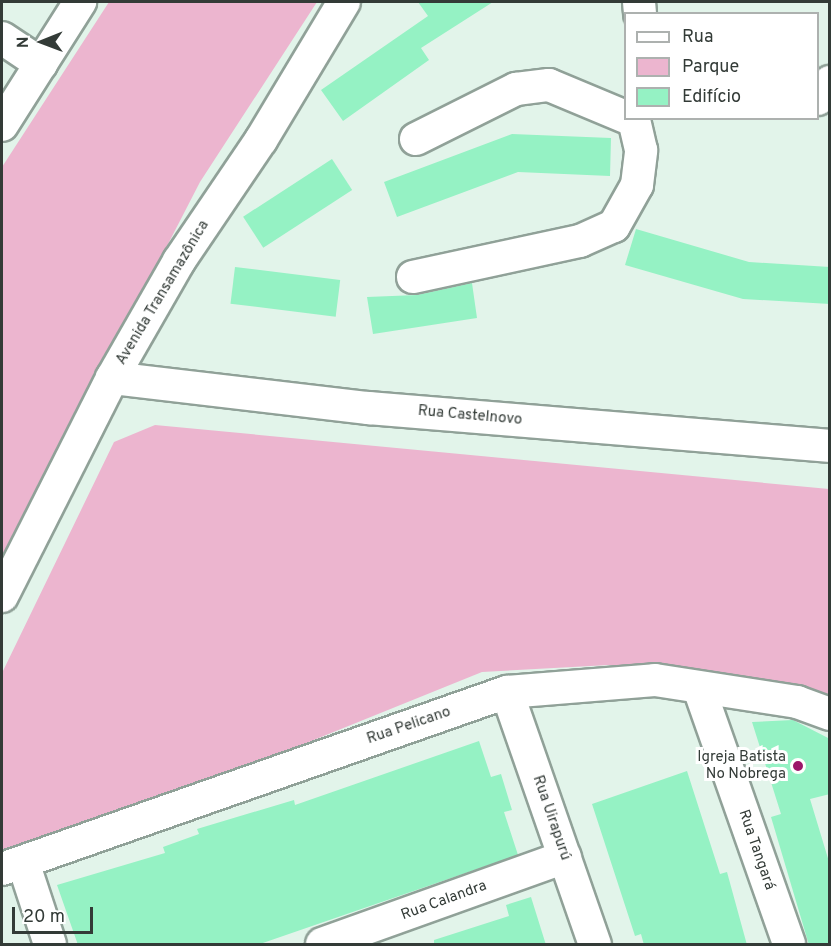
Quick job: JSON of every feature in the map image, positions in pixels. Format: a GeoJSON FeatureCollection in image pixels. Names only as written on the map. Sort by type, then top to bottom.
{"type":"FeatureCollection","features":[{"type":"Feature","properties":{"kind":"street"},"geometry":{"type":"LineString","coordinates":[[2,125],[80,2]]}},
{"type":"Feature","properties":{"kind":"street","name":"Avenida Transamazônica"},"geometry":{"type":"LineString","coordinates":[[2,596],[112,378],[179,261],[261,140],[344,2]]}},
{"type":"Feature","properties":{"kind":"street"},"geometry":{"type":"LineString","coordinates":[[2,38],[41,64]]}},
{"type":"Feature","properties":{"kind":"street"},"geometry":{"type":"LineString","coordinates":[[416,139],[516,90],[549,85],[624,115]]}},
{"type":"Feature","properties":{"kind":"street"},"geometry":{"type":"LineString","coordinates":[[413,277],[580,241],[614,226],[637,185],[641,150],[632,120]]}},
{"type":"Feature","properties":{"kind":"street","name":"Rua Castelnovo"},"geometry":{"type":"LineString","coordinates":[[112,378],[369,408],[830,446]]}},
{"type":"Feature","properties":{"kind":"street","name":"Rua Pelicano"},"geometry":{"type":"LineString","coordinates":[[12,865],[507,692],[608,681],[655,680],[797,702],[830,714]]}},
{"type":"Feature","properties":{"kind":"street","name":"Rua Tangará"},"geometry":{"type":"LineString","coordinates":[[699,688],[789,945]]}},
{"type":"Feature","properties":{"kind":"street","name":"Rua Uirapurú"},"geometry":{"type":"LineString","coordinates":[[507,692],[595,945]]}},
{"type":"Feature","properties":{"kind":"street","name":"Rua Calandra"},"geometry":{"type":"LineString","coordinates":[[321,945],[400,932],[565,857]]}},
{"type":"Feature","properties":{"kind":"street"},"geometry":{"type":"LineString","coordinates":[[12,865],[50,945]]}},
{"type":"Feature","properties":{"kind":"green space"},"geometry":{"type":"Polygon","coordinates":[[[109,2],[317,2],[200,182],[2,566],[2,167],[109,2]]]}},
{"type":"Feature","properties":{"kind":"green space"},"geometry":{"type":"Polygon","coordinates":[[[155,425],[829,489],[829,701],[785,684],[609,665],[482,672],[2,866],[2,673],[114,442],[155,425]]]}},
{"type":"Feature","properties":{"kind":"building"},"geometry":{"type":"Polygon","coordinates":[[[418,2],[493,2],[421,48],[429,60],[343,121],[321,90],[428,16],[418,2]]]}},
{"type":"Feature","properties":{"kind":"building"},"geometry":{"type":"Polygon","coordinates":[[[512,134],[611,138],[610,176],[518,172],[397,217],[384,182],[512,134]]]}},
{"type":"Feature","properties":{"kind":"building"},"geometry":{"type":"Polygon","coordinates":[[[332,159],[352,190],[263,248],[243,217],[332,159]]]}},
{"type":"Feature","properties":{"kind":"building"},"geometry":{"type":"Polygon","coordinates":[[[636,229],[749,262],[830,267],[830,304],[743,299],[625,265],[636,229]]]}},
{"type":"Feature","properties":{"kind":"building"},"geometry":{"type":"Polygon","coordinates":[[[235,267],[340,280],[336,317],[230,304],[235,267]]]}},
{"type":"Feature","properties":{"kind":"building"},"geometry":{"type":"Polygon","coordinates":[[[472,283],[477,318],[373,334],[367,297],[417,295],[472,283]]]}},
{"type":"Feature","properties":{"kind":"building"},"geometry":{"type":"Polygon","coordinates":[[[793,720],[830,739],[830,794],[810,799],[830,865],[830,945],[809,945],[771,817],[781,814],[752,722],[793,720]]]}},
{"type":"Feature","properties":{"kind":"building"},"geometry":{"type":"Polygon","coordinates":[[[479,741],[491,777],[501,774],[512,810],[504,812],[518,855],[257,945],[78,945],[57,885],[165,853],[163,847],[199,834],[197,829],[294,800],[295,805],[479,741]]]}},
{"type":"Feature","properties":{"kind":"building"},"geometry":{"type":"Polygon","coordinates":[[[687,771],[720,874],[727,872],[747,945],[644,945],[641,934],[635,936],[592,804],[687,771]]]}},
{"type":"Feature","properties":{"kind":"building"},"geometry":{"type":"Polygon","coordinates":[[[531,897],[546,945],[434,945],[434,940],[509,916],[506,905],[531,897]]]}},
{"type":"Feature","properties":{"kind":"place","name":"Igreja Batista No Nobrega"},"geometry":{"type":"Point","coordinates":[798,766]}}]}
